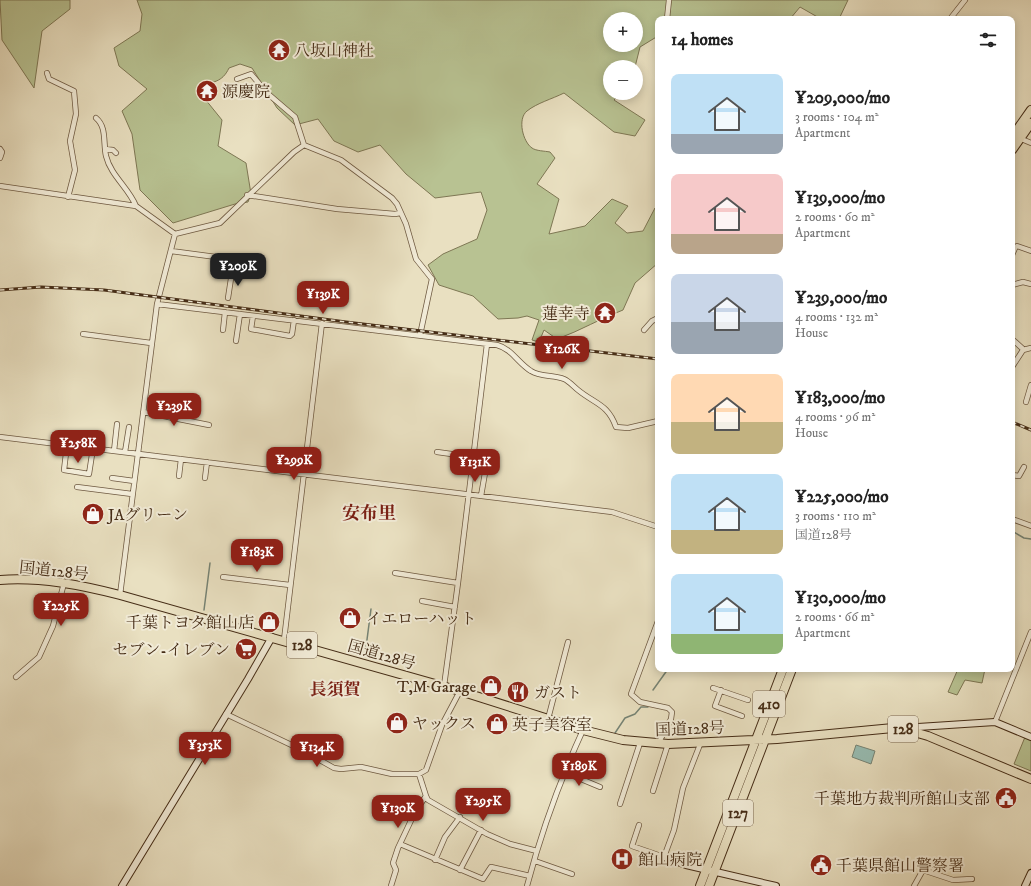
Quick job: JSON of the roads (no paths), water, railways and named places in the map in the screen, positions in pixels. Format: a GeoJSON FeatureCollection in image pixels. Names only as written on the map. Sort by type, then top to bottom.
{"type":"FeatureCollection","features":[{"type":"Feature","properties":{"kind":"highway"},"geometry":{"type":"LineString","coordinates":[[1015,137],[1031,110]]}},
{"type":"Feature","properties":{"kind":"highway"},"geometry":{"type":"LineString","coordinates":[[1015,137],[1031,123]]}},
{"type":"Feature","properties":{"kind":"highway","name":"国道128号"},"geometry":{"type":"LineString","coordinates":[[0,580],[21,579],[64,583],[120,595],[444,686],[583,730],[640,743],[668,744],[756,740]]}},
{"type":"Feature","properties":{"kind":"highway","name":"410"},"geometry":{"type":"LineString","coordinates":[[756,740],[783,672]]}},
{"type":"Feature","properties":{"kind":"highway","name":"410"},"geometry":{"type":"LineString","coordinates":[[766,739],[791,672]]}},
{"type":"Feature","properties":{"kind":"highway","name":"128"},"geometry":{"type":"LineString","coordinates":[[756,740],[880,729],[907,730],[928,736],[1031,779]]}},
{"type":"Feature","properties":{"kind":"highway","name":"127"},"geometry":{"type":"LineString","coordinates":[[700,886],[711,870],[766,739]]}},
{"type":"Feature","properties":{"kind":"highway","name":"127"},"geometry":{"type":"LineString","coordinates":[[709,886],[711,870],[756,740]]}},
{"type":"Feature","properties":{"kind":"street"},"geometry":{"type":"LineString","coordinates":[[667,16],[669,0]]}},
{"type":"Feature","properties":{"kind":"street"},"geometry":{"type":"LineString","coordinates":[[952,16],[965,0]]}},
{"type":"Feature","properties":{"kind":"street"},"geometry":{"type":"LineString","coordinates":[[47,73],[49,79],[74,90],[76,98],[76,114],[70,140],[75,170],[68,196]]}},
{"type":"Feature","properties":{"kind":"street"},"geometry":{"type":"LineString","coordinates":[[237,79],[251,74],[267,93],[293,114],[304,145],[341,160],[392,198],[397,204],[406,224],[416,259],[432,279],[420,335]]}},
{"type":"Feature","properties":{"kind":"street"},"geometry":{"type":"LineString","coordinates":[[96,118],[100,121],[103,130],[105,149],[112,173],[132,196],[136,206]]}},
{"type":"Feature","properties":{"kind":"street"},"geometry":{"type":"LineString","coordinates":[[1015,137],[1031,143]]}},
{"type":"Feature","properties":{"kind":"street"},"geometry":{"type":"LineString","coordinates":[[0,186],[136,206],[175,234],[220,223],[247,195],[304,145]]}},
{"type":"Feature","properties":{"kind":"street"},"geometry":{"type":"LineString","coordinates":[[0,149],[2,152],[0,158]]}},
{"type":"Feature","properties":{"kind":"street"},"geometry":{"type":"LineString","coordinates":[[105,149],[113,150],[116,154]]}},
{"type":"Feature","properties":{"kind":"street"},"geometry":{"type":"LineString","coordinates":[[247,195],[337,209],[395,214],[400,213]]}},
{"type":"Feature","properties":{"kind":"street"},"geometry":{"type":"LineString","coordinates":[[120,595],[151,343],[157,304],[175,234]]}},
{"type":"Feature","properties":{"kind":"street"},"geometry":{"type":"LineString","coordinates":[[1015,248],[1017,246],[1031,251]]}},
{"type":"Feature","properties":{"kind":"street"},"geometry":{"type":"LineString","coordinates":[[171,251],[232,259]]}},
{"type":"Feature","properties":{"kind":"street"},"geometry":{"type":"LineString","coordinates":[[228,298],[232,272]]}},
{"type":"Feature","properties":{"kind":"street"},"geometry":{"type":"LineString","coordinates":[[1015,283],[1023,282],[1031,284]]}},
{"type":"Feature","properties":{"kind":"street"},"geometry":{"type":"LineString","coordinates":[[157,304],[420,335],[503,347],[532,372],[566,380],[584,395],[603,406],[612,415],[616,427],[628,428],[655,421]]}},
{"type":"Feature","properties":{"kind":"street"},"geometry":{"type":"LineString","coordinates":[[223,330],[225,312]]}},
{"type":"Feature","properties":{"kind":"street"},"geometry":{"type":"LineString","coordinates":[[236,341],[240,314]]}},
{"type":"Feature","properties":{"kind":"street"},"geometry":{"type":"LineString","coordinates":[[254,316],[251,330],[290,336],[292,334],[294,320]]}},
{"type":"Feature","properties":{"kind":"street"},"geometry":{"type":"LineString","coordinates":[[644,330],[655,320]]}},
{"type":"Feature","properties":{"kind":"street"},"geometry":{"type":"LineString","coordinates":[[284,640],[322,323]]}},
{"type":"Feature","properties":{"kind":"street"},"geometry":{"type":"LineString","coordinates":[[83,334],[151,343]]}},
{"type":"Feature","properties":{"kind":"street"},"geometry":{"type":"LineString","coordinates":[[1015,342],[1023,350]]}},
{"type":"Feature","properties":{"kind":"street"},"geometry":{"type":"LineString","coordinates":[[444,686],[487,344]]}},
{"type":"Feature","properties":{"kind":"street"},"geometry":{"type":"LineString","coordinates":[[1015,362],[1023,350],[1031,348]]}},
{"type":"Feature","properties":{"kind":"street"},"geometry":{"type":"LineString","coordinates":[[1026,402],[1031,385]]}},
{"type":"Feature","properties":{"kind":"street"},"geometry":{"type":"LineString","coordinates":[[143,412],[209,425]]}},
{"type":"Feature","properties":{"kind":"street"},"geometry":{"type":"LineString","coordinates":[[114,451],[117,424]]}},
{"type":"Feature","properties":{"kind":"street"},"geometry":{"type":"LineString","coordinates":[[125,452],[129,427]]}},
{"type":"Feature","properties":{"kind":"street"},"geometry":{"type":"LineString","coordinates":[[0,437],[612,512],[655,526]]}},
{"type":"Feature","properties":{"kind":"street"},"geometry":{"type":"LineString","coordinates":[[67,445],[64,470],[89,474],[93,448]]}},
{"type":"Feature","properties":{"kind":"street"},"geometry":{"type":"LineString","coordinates":[[438,452],[473,457]]}},
{"type":"Feature","properties":{"kind":"street"},"geometry":{"type":"LineString","coordinates":[[179,476],[181,459]]}},
{"type":"Feature","properties":{"kind":"street"},"geometry":{"type":"LineString","coordinates":[[205,478],[207,462]]}},
{"type":"Feature","properties":{"kind":"street"},"geometry":{"type":"LineString","coordinates":[[1015,475],[1019,476],[1024,467]]}},
{"type":"Feature","properties":{"kind":"street"},"geometry":{"type":"LineString","coordinates":[[481,496],[485,473]]}},
{"type":"Feature","properties":{"kind":"street"},"geometry":{"type":"LineString","coordinates":[[112,478],[134,481]]}},
{"type":"Feature","properties":{"kind":"street"},"geometry":{"type":"LineString","coordinates":[[77,487],[132,494]]}},
{"type":"Feature","properties":{"kind":"street"},"geometry":{"type":"LineString","coordinates":[[1015,520],[1031,526]]}},
{"type":"Feature","properties":{"kind":"street"},"geometry":{"type":"LineString","coordinates":[[395,573],[458,583]]}},
{"type":"Feature","properties":{"kind":"street"},"geometry":{"type":"LineString","coordinates":[[223,577],[290,585]]}},
{"type":"Feature","properties":{"kind":"street"},"geometry":{"type":"LineString","coordinates":[[16,677],[39,657],[53,626],[64,583]]}},
{"type":"Feature","properties":{"kind":"street"},"geometry":{"type":"LineString","coordinates":[[422,602],[455,607]]}},
{"type":"Feature","properties":{"kind":"street"},"geometry":{"type":"LineString","coordinates":[[655,629],[631,694],[640,702],[668,708],[672,712],[671,719],[658,744]]}},
{"type":"Feature","properties":{"kind":"street"},"geometry":{"type":"LineString","coordinates":[[995,722],[1031,632]]}},
{"type":"Feature","properties":{"kind":"street"},"geometry":{"type":"LineString","coordinates":[[122,886],[262,656],[272,637]]}},
{"type":"Feature","properties":{"kind":"street"},"geometry":{"type":"LineString","coordinates":[[548,719],[568,642]]}},
{"type":"Feature","properties":{"kind":"street"},"geometry":{"type":"LineString","coordinates":[[713,688],[748,700]]}},
{"type":"Feature","properties":{"kind":"street"},"geometry":{"type":"LineString","coordinates":[[721,690],[715,706],[742,716]]}},
{"type":"Feature","properties":{"kind":"street"},"geometry":{"type":"LineString","coordinates":[[226,714],[302,750],[334,768],[341,769],[361,767],[392,774],[419,774],[426,770],[445,717],[460,691]]}},
{"type":"Feature","properties":{"kind":"street"},"geometry":{"type":"LineString","coordinates":[[907,730],[918,727],[995,722],[1031,737]]}},
{"type":"Feature","properties":{"kind":"street"},"geometry":{"type":"LineString","coordinates":[[527,886],[535,861],[536,851],[564,772],[583,730]]}},
{"type":"Feature","properties":{"kind":"street"},"geometry":{"type":"LineString","coordinates":[[664,856],[674,830],[682,788],[701,742]]}},
{"type":"Feature","properties":{"kind":"street"},"geometry":{"type":"LineString","coordinates":[[620,804],[640,743]]}},
{"type":"Feature","properties":{"kind":"street"},"geometry":{"type":"LineString","coordinates":[[653,791],[668,744]]}},
{"type":"Feature","properties":{"kind":"street"},"geometry":{"type":"LineString","coordinates":[[564,772],[600,787]]}},
{"type":"Feature","properties":{"kind":"street"},"geometry":{"type":"LineString","coordinates":[[419,774],[428,800],[481,830],[510,844],[536,851]]}},
{"type":"Feature","properties":{"kind":"street"},"geometry":{"type":"LineString","coordinates":[[391,886],[396,870],[393,863],[400,844],[415,812],[426,796]]}},
{"type":"Feature","properties":{"kind":"street"},"geometry":{"type":"LineString","coordinates":[[435,860],[445,837],[460,817]]}},
{"type":"Feature","properties":{"kind":"street"},"geometry":{"type":"LineString","coordinates":[[639,825],[632,846],[686,865],[776,886]]}},
{"type":"Feature","properties":{"kind":"street"},"geometry":{"type":"LineString","coordinates":[[460,870],[481,830]]}},
{"type":"Feature","properties":{"kind":"street"},"geometry":{"type":"LineString","coordinates":[[400,844],[435,860],[484,879],[491,867],[530,876]]}},
{"type":"Feature","properties":{"kind":"street"},"geometry":{"type":"LineString","coordinates":[[535,861],[572,874]]}},
{"type":"Feature","properties":{"kind":"street"},"geometry":{"type":"LineString","coordinates":[[914,886],[923,870],[953,880],[972,879]]}},
{"type":"Feature","properties":{"kind":"street"},"geometry":{"type":"LineString","coordinates":[[1025,886],[1031,873]]}},
{"type":"Feature","properties":{"kind":"water"},"geometry":{"type":"Polygon","coordinates":[[[856,745],[875,751],[871,764],[852,757],[856,745]]]}},
{"type":"Feature","properties":{"kind":"waterway"},"geometry":{"type":"LineString","coordinates":[[1015,533],[1024,538],[1031,539]]}},
{"type":"Feature","properties":{"kind":"waterway"},"geometry":{"type":"LineString","coordinates":[[204,610],[210,563]]}},
{"type":"Feature","properties":{"kind":"waterway"},"geometry":{"type":"LineString","coordinates":[[365,655],[371,609]]}},
{"type":"Feature","properties":{"kind":"waterway"},"geometry":{"type":"LineString","coordinates":[[653,690],[666,672]]}},
{"type":"Feature","properties":{"kind":"waterway"},"geometry":{"type":"LineString","coordinates":[[615,733],[625,718],[635,714],[641,707],[648,707]]}},
{"type":"Feature","properties":{"kind":"railway"},"geometry":{"type":"LineString","coordinates":[[0,290],[41,287],[104,290],[346,322],[655,359]]}},
{"type":"Feature","properties":{"kind":"railway"},"geometry":{"type":"LineString","coordinates":[[1015,423],[1031,430]]}},
{"type":"Feature","properties":{"kind":"place","name":"八坂山神社"},"geometry":{"type":"Point","coordinates":[279,50]}},
{"type":"Feature","properties":{"kind":"place","name":"源慶院"},"geometry":{"type":"Point","coordinates":[207,91]}},
{"type":"Feature","properties":{"kind":"place","name":"蓮幸寺"},"geometry":{"type":"Point","coordinates":[605,313]}},
{"type":"Feature","properties":{"kind":"place","name":"JAグリーン"},"geometry":{"type":"Point","coordinates":[93,514]}},
{"type":"Feature","properties":{"kind":"place","name":"イエローハット"},"geometry":{"type":"Point","coordinates":[350,618]}},
{"type":"Feature","properties":{"kind":"place","name":"千葉トヨタ館山店"},"geometry":{"type":"Point","coordinates":[269,622]}},
{"type":"Feature","properties":{"kind":"place","name":"セブン-イレブン"},"geometry":{"type":"Point","coordinates":[246,649]}},
{"type":"Feature","properties":{"kind":"place","name":"T,M Garage"},"geometry":{"type":"Point","coordinates":[491,686]}},
{"type":"Feature","properties":{"kind":"place","name":"ガスト"},"geometry":{"type":"Point","coordinates":[518,692]}},
{"type":"Feature","properties":{"kind":"place","name":"ヤックス"},"geometry":{"type":"Point","coordinates":[397,723]}},
{"type":"Feature","properties":{"kind":"place","name":"英子美容室"},"geometry":{"type":"Point","coordinates":[497,724]}},
{"type":"Feature","properties":{"kind":"place","name":"千葉地方裁判所館山支部"},"geometry":{"type":"Point","coordinates":[1006,798]}},
{"type":"Feature","properties":{"kind":"place","name":"館山病院"},"geometry":{"type":"Point","coordinates":[622,859]}},
{"type":"Feature","properties":{"kind":"place","name":"千葉県館山警察署"},"geometry":{"type":"Point","coordinates":[821,865]}},
{"type":"Feature","properties":{"kind":"district","name":"安布里"},"geometry":{"type":"Point","coordinates":[369,513]}},
{"type":"Feature","properties":{"kind":"district","name":"長須賀"},"geometry":{"type":"Point","coordinates":[335,689]}}]}
